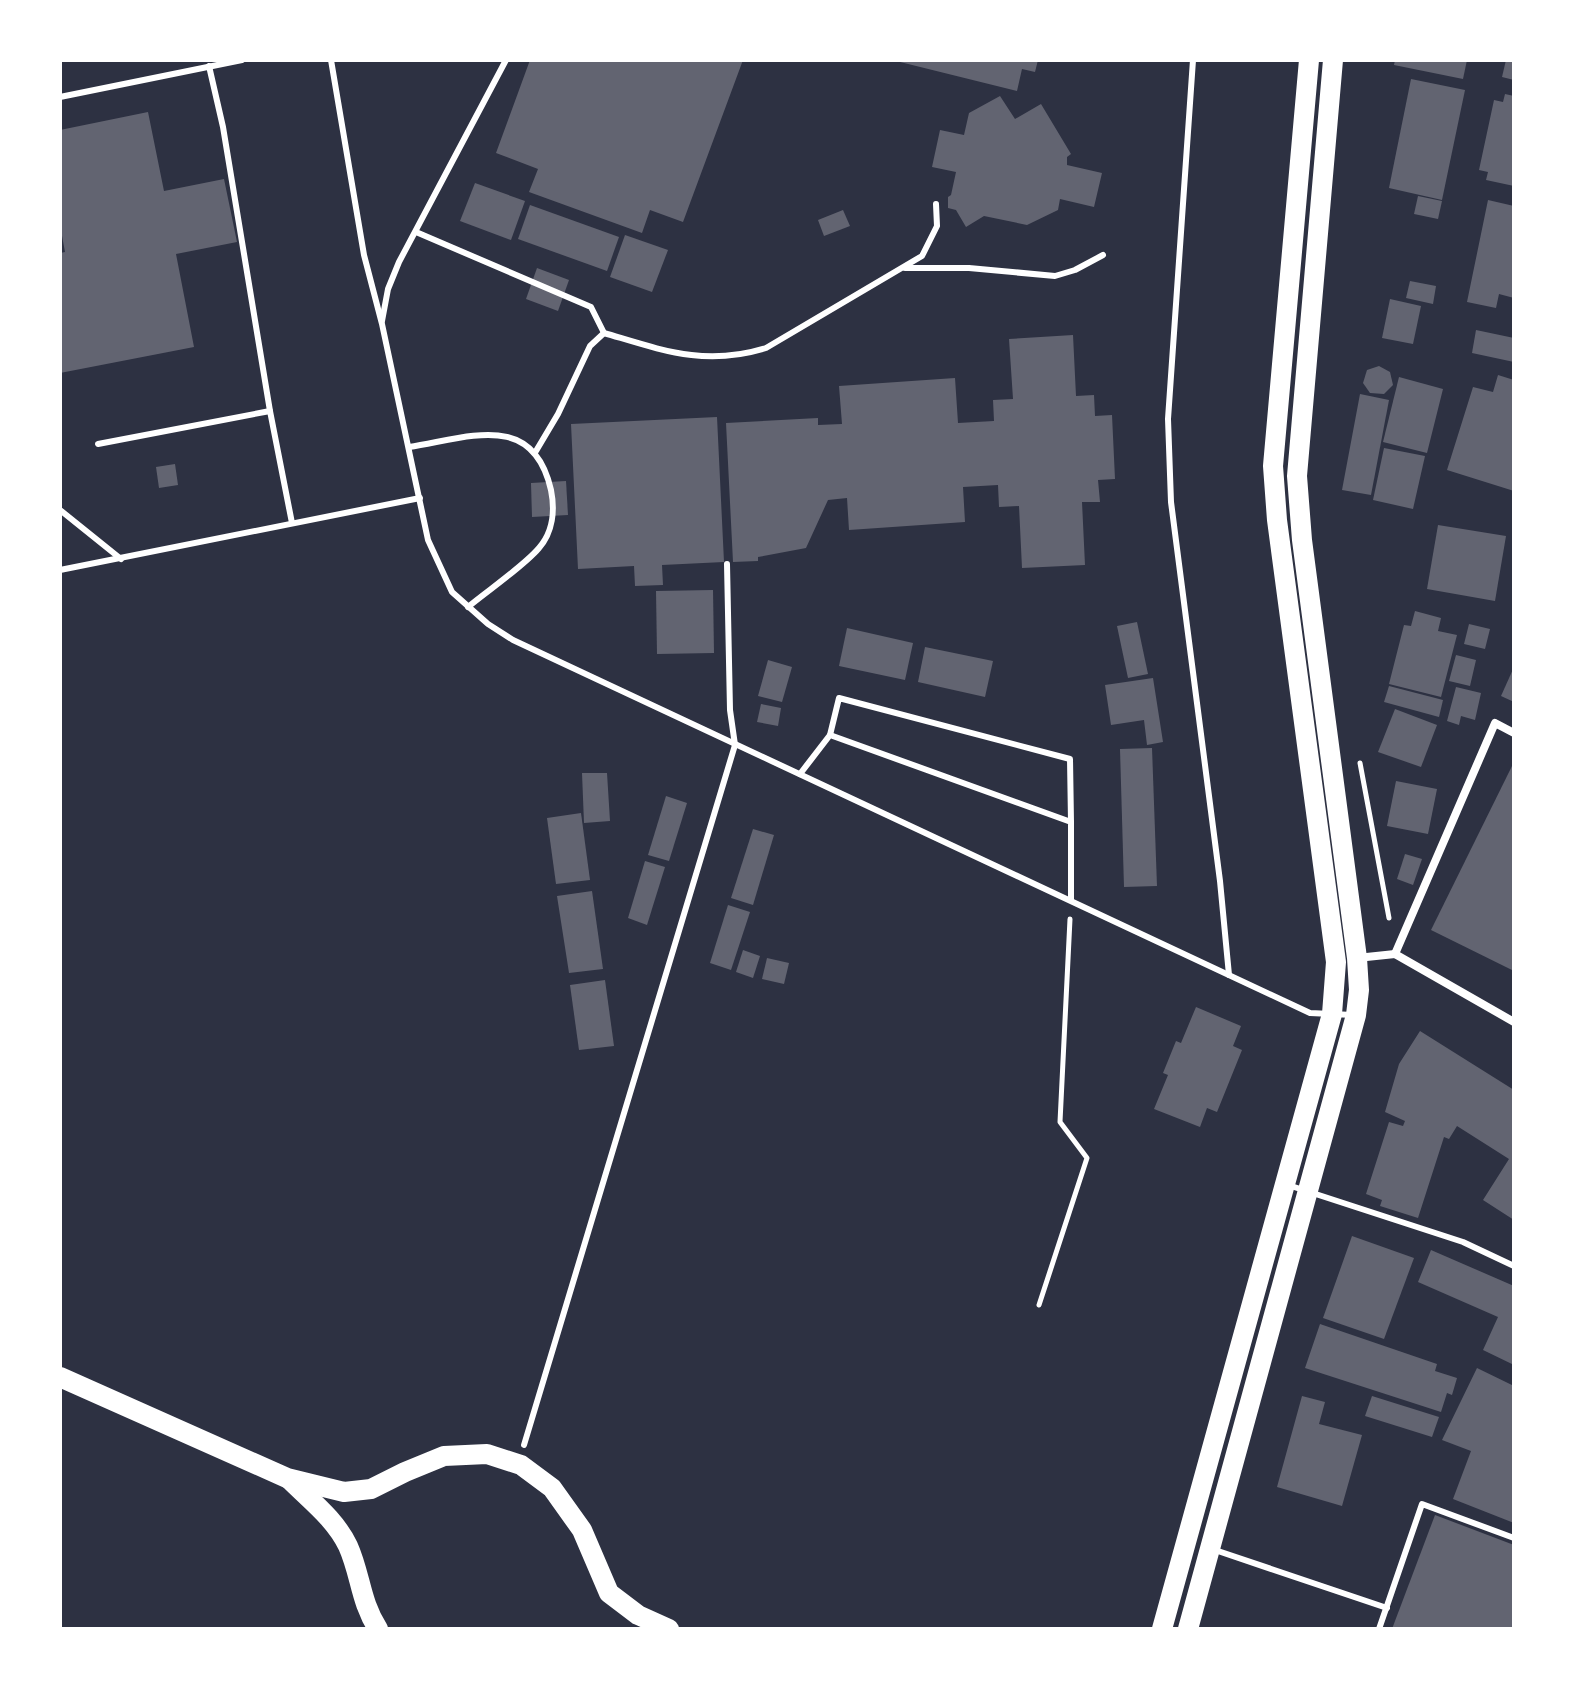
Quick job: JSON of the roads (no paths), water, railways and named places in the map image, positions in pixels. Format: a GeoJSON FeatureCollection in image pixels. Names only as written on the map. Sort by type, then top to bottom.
{"type":"FeatureCollection","features":[{"type":"Feature","properties":{"kind":"main road"},"geometry":{"type":"LineString","coordinates":[[1162,1629],[1332,1014],[1336,962],[1277,520],[1273,466],[1309,60]]}},
{"type":"Feature","properties":{"kind":"main road"},"geometry":{"type":"LineString","coordinates":[[1188,1629],[1356,1015],[1359,990],[1302,540],[1297,476],[1333,60]]}},
{"type":"Feature","properties":{"kind":"main road"},"geometry":{"type":"LineString","coordinates":[[60,1377],[287,1478],[344,1492],[371,1489],[444,1456],[487,1454],[521,1465],[552,1488],[582,1530],[609,1593],[638,1615],[669,1629]]}},
{"type":"Feature","properties":{"kind":"main road"},"geometry":{"type":"LineString","coordinates":[[287,1478],[333,1521],[348,1546],[366,1610],[378,1629]]}},
{"type":"Feature","properties":{"kind":"street"},"geometry":{"type":"LineString","coordinates":[[1395,954],[1495,723],[1514,733]]}},
{"type":"Feature","properties":{"kind":"street"},"geometry":{"type":"LineString","coordinates":[[1357,958],[1395,954],[1514,1022]]}},
{"type":"Feature","properties":{"kind":"lane"},"geometry":{"type":"LineString","coordinates":[[60,97],[242,60]]}},
{"type":"Feature","properties":{"kind":"lane"},"geometry":{"type":"LineString","coordinates":[[331,60],[364,255],[382,324],[428,540],[452,592],[468,607],[513,640],[1310,1013],[1356,1015]]}},
{"type":"Feature","properties":{"kind":"lane"},"geometry":{"type":"LineString","coordinates":[[382,324],[388,289],[399,262],[506,60]]}},
{"type":"Feature","properties":{"kind":"lane"},"geometry":{"type":"LineString","coordinates":[[1193,60],[1168,457],[1229,975]]}},
{"type":"Feature","properties":{"kind":"lane"},"geometry":{"type":"LineString","coordinates":[[209,66],[223,127],[270,411],[292,523]]}},
{"type":"Feature","properties":{"kind":"lane"},"geometry":{"type":"LineString","coordinates":[[416,232],[591,307],[604,333],[666,351],[714,358],[741,356],[766,348],[922,256],[937,226],[936,204]]}},
{"type":"Feature","properties":{"kind":"lane"},"geometry":{"type":"LineString","coordinates":[[902,268],[969,268],[1055,276],[1075,270],[1103,255]]}},
{"type":"Feature","properties":{"kind":"lane"},"geometry":{"type":"LineString","coordinates":[[536,451],[558,414],[590,346],[604,333]]}},
{"type":"Feature","properties":{"kind":"lane"},"geometry":{"type":"LineString","coordinates":[[98,444],[270,411]]}},
{"type":"Feature","properties":{"kind":"lane"},"geometry":{"type":"LineString","coordinates":[[409,447],[498,434],[524,442],[536,451],[548,477],[554,503],[551,529],[539,548],[468,607]]}},
{"type":"Feature","properties":{"kind":"lane"},"geometry":{"type":"LineString","coordinates":[[60,570],[420,498]]}},
{"type":"Feature","properties":{"kind":"lane"},"geometry":{"type":"LineString","coordinates":[[60,510],[121,559]]}},
{"type":"Feature","properties":{"kind":"lane"},"geometry":{"type":"LineString","coordinates":[[524,1445],[735,745],[730,710],[727,564]]}},
{"type":"Feature","properties":{"kind":"lane"},"geometry":{"type":"LineString","coordinates":[[800,774],[830,735],[839,698],[1070,759],[1071,899]]}},
{"type":"Feature","properties":{"kind":"lane"},"geometry":{"type":"LineString","coordinates":[[830,735],[1071,822]]}},
{"type":"Feature","properties":{"kind":"lane"},"geometry":{"type":"LineString","coordinates":[[1286,1184],[1463,1242],[1514,1266]]}},
{"type":"Feature","properties":{"kind":"lane"},"geometry":{"type":"LineString","coordinates":[[1379,1629],[1422,1504],[1514,1538]]}},
{"type":"Feature","properties":{"kind":"lane"},"geometry":{"type":"LineString","coordinates":[[1210,1549],[1387,1608]]}}]}
